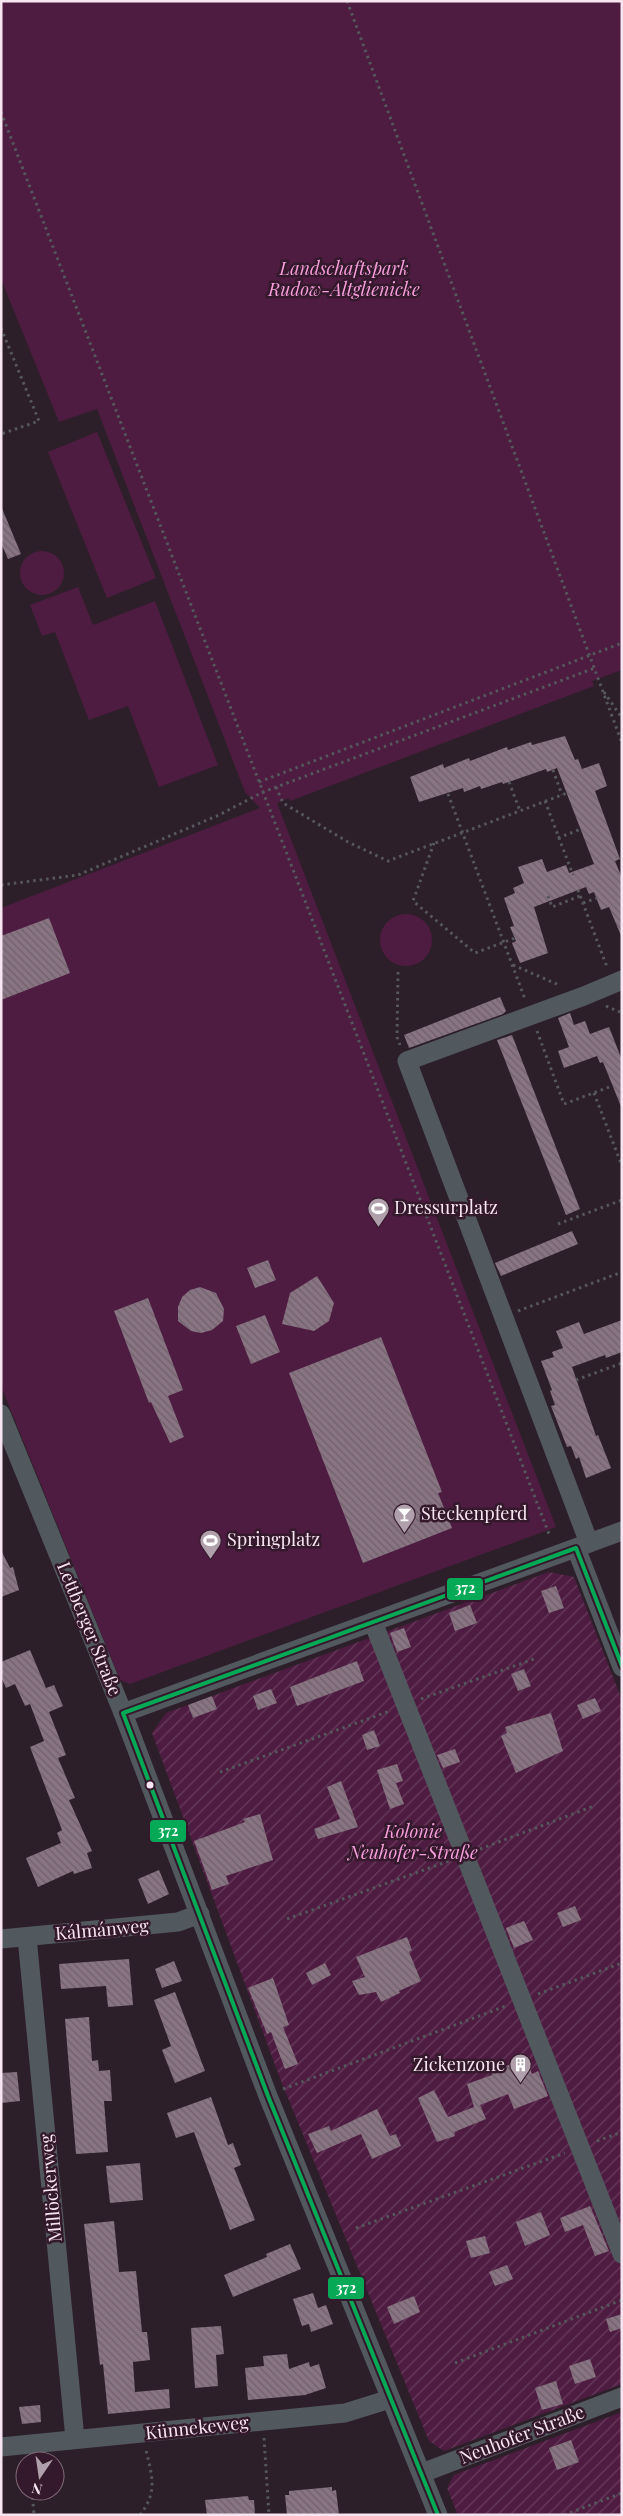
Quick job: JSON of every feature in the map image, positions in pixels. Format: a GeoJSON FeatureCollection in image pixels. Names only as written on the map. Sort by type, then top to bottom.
{"type":"FeatureCollection","features":[{"type":"Feature","properties":{"kind":"street"},"geometry":{"type":"LineString","coordinates":[[614,983],[584,996],[407,1061],[504,1316],[622,1667]]}},
{"type":"Feature","properties":{"kind":"street","name":"Lettberger Straße"},"geometry":{"type":"LineString","coordinates":[[1,1414],[123,1713],[268,2096],[438,2515]]}},
{"type":"Feature","properties":{"kind":"street"},"geometry":{"type":"LineString","coordinates":[[123,1713],[622,1531]]}},
{"type":"Feature","properties":{"kind":"street"},"geometry":{"type":"LineString","coordinates":[[372,1622],[622,2254]]}},
{"type":"Feature","properties":{"kind":"street","name":"Kálmánweg"},"geometry":{"type":"LineString","coordinates":[[1,1939],[178,1922],[200,1914]]}},
{"type":"Feature","properties":{"kind":"street","name":"Millöckerweg"},"geometry":{"type":"LineString","coordinates":[[27,1937],[75,2440]]}},
{"type":"Feature","properties":{"kind":"street","name":"Neuhofer Straße"},"geometry":{"type":"LineString","coordinates":[[422,2474],[622,2397]]}},
{"type":"Feature","properties":{"kind":"street","name":"Künnekeweg"},"geometry":{"type":"LineString","coordinates":[[1,2447],[263,2422],[345,2412],[390,2400]]}},
{"type":"Feature","properties":{"kind":"path"},"geometry":{"type":"LineString","coordinates":[[347,1],[622,743]]}},
{"type":"Feature","properties":{"kind":"path"},"geometry":{"type":"LineString","coordinates":[[1,112],[549,1534]]}},
{"type":"Feature","properties":{"kind":"path"},"geometry":{"type":"LineString","coordinates":[[1,328],[39,421],[1,434]]}},
{"type":"Feature","properties":{"kind":"path"},"geometry":{"type":"LineString","coordinates":[[259,782],[622,643]]}},
{"type":"Feature","properties":{"kind":"path"},"geometry":{"type":"LineString","coordinates":[[1,885],[78,875],[219,815],[263,792],[595,668]]}},
{"type":"Feature","properties":{"kind":"path"},"geometry":{"type":"LineString","coordinates":[[602,690],[622,718]]}},
{"type":"Feature","properties":{"kind":"path"},"geometry":{"type":"LineString","coordinates":[[553,770],[562,795]]}},
{"type":"Feature","properties":{"kind":"path"},"geometry":{"type":"LineString","coordinates":[[509,782],[520,811]]}},
{"type":"Feature","properties":{"kind":"path"},"geometry":{"type":"LineString","coordinates":[[276,787],[283,803],[348,842],[388,861],[567,793]]}},
{"type":"Feature","properties":{"kind":"path"},"geometry":{"type":"LineString","coordinates":[[448,794],[564,1104],[612,1086]]}},
{"type":"Feature","properties":{"kind":"path"},"geometry":{"type":"LineString","coordinates":[[545,801],[573,876]]}},
{"type":"Feature","properties":{"kind":"path"},"geometry":{"type":"LineString","coordinates":[[558,838],[581,829]]}},
{"type":"Feature","properties":{"kind":"path"},"geometry":{"type":"LineString","coordinates":[[434,843],[413,901],[475,953],[514,938]]}},
{"type":"Feature","properties":{"kind":"path"},"geometry":{"type":"LineString","coordinates":[[578,890],[614,983]]}},
{"type":"Feature","properties":{"kind":"path"},"geometry":{"type":"LineString","coordinates":[[548,896],[552,907],[580,896]]}},
{"type":"Feature","properties":{"kind":"path"},"geometry":{"type":"LineString","coordinates":[[583,903],[597,898]]}},
{"type":"Feature","properties":{"kind":"path"},"geometry":{"type":"LineString","coordinates":[[398,972],[397,1037],[407,1061]]}},
{"type":"Feature","properties":{"kind":"path"},"geometry":{"type":"LineString","coordinates":[[594,1093],[622,1166]]}},
{"type":"Feature","properties":{"kind":"path"},"geometry":{"type":"LineString","coordinates":[[558,1224],[622,1200]]}},
{"type":"Feature","properties":{"kind":"path"},"geometry":{"type":"LineString","coordinates":[[504,1316],[622,1272]]}},
{"type":"Feature","properties":{"kind":"path"},"geometry":{"type":"LineString","coordinates":[[576,1380],[621,1364]]}},
{"type":"Feature","properties":{"kind":"path"},"geometry":{"type":"LineString","coordinates":[[220,1772],[534,1659]]}},
{"type":"Feature","properties":{"kind":"path"},"geometry":{"type":"LineString","coordinates":[[287,1919],[594,1806]]}},
{"type":"Feature","properties":{"kind":"path"},"geometry":{"type":"LineString","coordinates":[[282,2090],[622,1963]]}},
{"type":"Feature","properties":{"kind":"path"},"geometry":{"type":"LineString","coordinates":[[356,2228],[622,2132]]}},
{"type":"Feature","properties":{"kind":"path"},"geometry":{"type":"LineString","coordinates":[[455,2363],[622,2300]]}},
{"type":"Feature","properties":{"kind":"path"},"geometry":{"type":"LineString","coordinates":[[263,2422],[269,2515]]}},
{"type":"Feature","properties":{"kind":"path"},"geometry":{"type":"LineString","coordinates":[[140,2515],[150,2502],[152,2491],[151,2470],[142,2433]]}},
{"type":"Feature","properties":{"kind":"path"},"geometry":{"type":"LineString","coordinates":[[564,2515],[622,2493]]}},
{"type":"Feature","properties":{"kind":"path"},"geometry":{"type":"LineString","coordinates":[[33,2501],[34,2515]]}},
{"type":"Feature","properties":{"kind":"green space","name":"Landschaftspark Rudow-Altglienicke"},"geometry":{"type":"Polygon","coordinates":[[[1,1],[622,1],[622,670],[592,681],[594,686],[290,801],[289,798],[277,803],[556,1527],[130,1684],[120,1680],[1,1386],[1,908],[260,808],[245,792],[97,409],[59,422],[1,279],[1,1]]]}},
{"type":"Feature","properties":{"kind":"green space"},"geometry":{"type":"Polygon","coordinates":[[[97,432],[156,578],[107,598],[48,452],[97,432]]]}},
{"type":"Feature","properties":{"kind":"green space"},"geometry":{"type":"Polygon","coordinates":[[[38,551],[46,551],[58,557],[64,573],[58,589],[46,595],[38,595],[26,589],[20,577],[20,569],[26,557],[38,551]]]}},
{"type":"Feature","properties":{"kind":"green space"},"geometry":{"type":"Polygon","coordinates":[[[78,587],[93,625],[155,601],[218,765],[159,787],[128,706],[89,720],[55,632],[42,636],[30,605],[78,587]]]}},
{"type":"Feature","properties":{"kind":"green space"},"geometry":{"type":"Polygon","coordinates":[[[401,914],[411,914],[425,921],[432,935],[432,945],[425,959],[411,966],[401,966],[391,962],[384,955],[380,945],[380,935],[384,925],[391,918],[401,914]]]}},
{"type":"Feature","properties":{"kind":"green space","name":"Kolonie Neuhofer-Straße"},"geometry":{"type":"Polygon","coordinates":[[[549,1572],[574,1577],[622,1700],[622,2384],[444,2451],[429,2441],[281,2081],[152,1733],[166,1713],[549,1572]]]}},
{"type":"Feature","properties":{"kind":"green space"},"geometry":{"type":"Polygon","coordinates":[[[622,2412],[622,2515],[458,2515],[447,2488],[454,2475],[622,2412]]]}},
{"type":"Feature","properties":{"kind":"building"},"geometry":{"type":"Polygon","coordinates":[[[1,506],[21,554],[8,559],[1,543],[1,506]]]}},
{"type":"Feature","properties":{"kind":"building"},"geometry":{"type":"Polygon","coordinates":[[[565,736],[575,760],[578,759],[582,769],[599,763],[607,786],[595,791],[620,859],[615,861],[622,878],[622,938],[609,907],[601,910],[594,892],[589,894],[586,887],[534,907],[548,953],[520,963],[512,943],[516,941],[510,927],[514,926],[504,898],[515,893],[513,888],[524,883],[518,867],[542,859],[547,872],[566,865],[569,873],[594,864],[557,768],[547,772],[546,769],[503,784],[502,782],[481,789],[480,786],[464,792],[463,788],[419,802],[410,777],[443,764],[444,768],[469,758],[470,761],[507,747],[508,750],[531,742],[532,745],[565,736]]]}},
{"type":"Feature","properties":{"kind":"building"},"geometry":{"type":"Polygon","coordinates":[[[49,918],[70,973],[1,1000],[1,936],[49,918]]]}},
{"type":"Feature","properties":{"kind":"building"},"geometry":{"type":"Polygon","coordinates":[[[500,997],[506,1011],[503,1014],[409,1048],[404,1035],[500,997]]]}},
{"type":"Feature","properties":{"kind":"building"},"geometry":{"type":"Polygon","coordinates":[[[570,1013],[574,1025],[585,1021],[590,1034],[609,1027],[622,1060],[622,1109],[603,1062],[600,1063],[597,1056],[564,1068],[558,1051],[569,1047],[558,1018],[570,1013]]]}},
{"type":"Feature","properties":{"kind":"building"},"geometry":{"type":"Polygon","coordinates":[[[512,1035],[580,1209],[566,1215],[497,1040],[512,1035]]]}},
{"type":"Feature","properties":{"kind":"building"},"geometry":{"type":"Polygon","coordinates":[[[572,1231],[578,1244],[501,1276],[495,1263],[572,1231]]]}},
{"type":"Feature","properties":{"kind":"building"},"geometry":{"type":"Polygon","coordinates":[[[268,1260],[276,1280],[255,1288],[247,1268],[268,1260]]]}},
{"type":"Feature","properties":{"kind":"building"},"geometry":{"type":"Polygon","coordinates":[[[317,1276],[334,1303],[329,1321],[314,1331],[282,1324],[290,1293],[317,1276]]]}},
{"type":"Feature","properties":{"kind":"building"},"geometry":{"type":"Polygon","coordinates":[[[200,1287],[216,1293],[224,1309],[223,1321],[212,1330],[201,1333],[191,1331],[178,1321],[178,1307],[182,1297],[190,1290],[200,1287]]]}},
{"type":"Feature","properties":{"kind":"building"},"geometry":{"type":"Polygon","coordinates":[[[148,1298],[183,1390],[168,1396],[184,1437],[170,1443],[151,1402],[149,1403],[114,1311],[148,1298]]]}},
{"type":"Feature","properties":{"kind":"building"},"geometry":{"type":"Polygon","coordinates":[[[265,1315],[280,1352],[251,1364],[236,1326],[265,1315]]]}},
{"type":"Feature","properties":{"kind":"building"},"geometry":{"type":"Polygon","coordinates":[[[622,1320],[622,1352],[606,1358],[605,1355],[572,1367],[596,1436],[598,1435],[611,1468],[586,1478],[579,1457],[576,1459],[571,1446],[567,1447],[551,1406],[555,1405],[550,1391],[552,1390],[541,1361],[554,1357],[552,1352],[563,1348],[556,1331],[579,1322],[584,1334],[622,1320]]]}},
{"type":"Feature","properties":{"kind":"building"},"geometry":{"type":"Polygon","coordinates":[[[381,1337],[442,1492],[438,1493],[452,1528],[363,1563],[289,1373],[381,1337]]]}},
{"type":"Feature","properties":{"kind":"building"},"geometry":{"type":"Polygon","coordinates":[[[1,1550],[10,1568],[13,1567],[19,1590],[1,1597],[1,1550]]]}},
{"type":"Feature","properties":{"kind":"building"},"geometry":{"type":"Polygon","coordinates":[[[556,1586],[564,1608],[549,1613],[541,1591],[556,1586]]]}},
{"type":"Feature","properties":{"kind":"building"},"geometry":{"type":"Polygon","coordinates":[[[470,1605],[477,1623],[455,1631],[449,1613],[470,1605]]]}},
{"type":"Feature","properties":{"kind":"building"},"geometry":{"type":"Polygon","coordinates":[[[404,1628],[411,1647],[397,1652],[390,1633],[404,1628]]]}},
{"type":"Feature","properties":{"kind":"building"},"geometry":{"type":"Polygon","coordinates":[[[30,1650],[46,1688],[54,1685],[63,1706],[49,1712],[66,1755],[58,1758],[75,1798],[69,1800],[92,1851],[87,1853],[92,1868],[74,1874],[73,1871],[38,1887],[26,1858],[61,1843],[57,1833],[62,1830],[30,1747],[44,1741],[30,1704],[25,1706],[15,1684],[6,1688],[1,1677],[1,1662],[30,1650]]]}},
{"type":"Feature","properties":{"kind":"building"},"geometry":{"type":"Polygon","coordinates":[[[357,1661],[364,1681],[297,1706],[290,1687],[357,1661]]]}},
{"type":"Feature","properties":{"kind":"building"},"geometry":{"type":"Polygon","coordinates":[[[524,1669],[531,1686],[518,1691],[511,1674],[524,1669]]]}},
{"type":"Feature","properties":{"kind":"building"},"geometry":{"type":"Polygon","coordinates":[[[271,1689],[277,1703],[258,1710],[253,1696],[271,1689]]]}},
{"type":"Feature","properties":{"kind":"building"},"geometry":{"type":"Polygon","coordinates":[[[212,1696],[217,1709],[193,1718],[188,1705],[212,1696]]]}},
{"type":"Feature","properties":{"kind":"building"},"geometry":{"type":"Polygon","coordinates":[[[595,1698],[601,1711],[583,1719],[577,1705],[595,1698]]]}},
{"type":"Feature","properties":{"kind":"building"},"geometry":{"type":"Polygon","coordinates":[[[551,1713],[563,1751],[516,1773],[501,1736],[507,1733],[505,1727],[551,1713]]]}},
{"type":"Feature","properties":{"kind":"building"},"geometry":{"type":"Polygon","coordinates":[[[374,1730],[380,1746],[367,1750],[362,1735],[374,1730]]]}},
{"type":"Feature","properties":{"kind":"building"},"geometry":{"type":"Polygon","coordinates":[[[455,1749],[460,1762],[443,1768],[437,1755],[455,1749]]]}},
{"type":"Feature","properties":{"kind":"building"},"geometry":{"type":"Polygon","coordinates":[[[397,1764],[403,1781],[396,1783],[404,1804],[390,1809],[377,1770],[397,1764]]]}},
{"type":"Feature","properties":{"kind":"building"},"geometry":{"type":"Polygon","coordinates":[[[341,1781],[358,1827],[318,1839],[314,1829],[340,1819],[327,1787],[341,1781]]]}},
{"type":"Feature","properties":{"kind":"building"},"geometry":{"type":"Polygon","coordinates":[[[260,1814],[273,1860],[226,1876],[229,1884],[212,1890],[194,1841],[245,1822],[243,1819],[260,1814]]]}},
{"type":"Feature","properties":{"kind":"building"},"geometry":{"type":"Polygon","coordinates":[[[159,1870],[169,1894],[148,1904],[138,1879],[159,1870]]]}},
{"type":"Feature","properties":{"kind":"building"},"geometry":{"type":"Polygon","coordinates":[[[575,1906],[581,1920],[563,1927],[557,1913],[575,1906]]]}},
{"type":"Feature","properties":{"kind":"building"},"geometry":{"type":"Polygon","coordinates":[[[524,1921],[533,1940],[514,1948],[506,1928],[524,1921]]]}},
{"type":"Feature","properties":{"kind":"building"},"geometry":{"type":"Polygon","coordinates":[[[407,1937],[412,1950],[409,1952],[421,1981],[381,2002],[376,1992],[359,1995],[352,1981],[365,1977],[356,1957],[407,1937]]]}},
{"type":"Feature","properties":{"kind":"building"},"geometry":{"type":"Polygon","coordinates":[[[129,1959],[133,2005],[108,2007],[106,1986],[61,1989],[59,1964],[129,1959]]]}},
{"type":"Feature","properties":{"kind":"building"},"geometry":{"type":"Polygon","coordinates":[[[174,1961],[182,1981],[162,1988],[155,1969],[174,1961]]]}},
{"type":"Feature","properties":{"kind":"building"},"geometry":{"type":"Polygon","coordinates":[[[325,1963],[331,1975],[312,1985],[306,1973],[325,1963]]]}},
{"type":"Feature","properties":{"kind":"building"},"geometry":{"type":"Polygon","coordinates":[[[273,1978],[289,2025],[283,2027],[298,2064],[285,2069],[271,2032],[267,2034],[248,1988],[273,1978]]]}},
{"type":"Feature","properties":{"kind":"building"},"geometry":{"type":"Polygon","coordinates":[[[175,1992],[205,2071],[175,2083],[162,2050],[171,2046],[154,2000],[175,1992]]]}},
{"type":"Feature","properties":{"kind":"building"},"geometry":{"type":"Polygon","coordinates":[[[89,2017],[92,2061],[98,2060],[99,2071],[110,2070],[112,2101],[104,2101],[108,2152],[76,2154],[65,2019],[89,2017]]]}},
{"type":"Feature","properties":{"kind":"building"},"geometry":{"type":"Polygon","coordinates":[[[526,2058],[532,2074],[538,2071],[548,2096],[514,2109],[508,2094],[480,2105],[486,2119],[454,2132],[455,2136],[437,2142],[418,2098],[434,2090],[448,2117],[474,2107],[467,2084],[492,2075],[491,2072],[526,2058]]]}},
{"type":"Feature","properties":{"kind":"building"},"geometry":{"type":"Polygon","coordinates":[[[17,2072],[20,2101],[1,2103],[1,2073],[17,2072]]]}},
{"type":"Feature","properties":{"kind":"building"},"geometry":{"type":"Polygon","coordinates":[[[211,2097],[228,2145],[233,2143],[241,2165],[234,2168],[255,2220],[230,2230],[194,2132],[176,2138],[167,2113],[211,2097]]]}},
{"type":"Feature","properties":{"kind":"building"},"geometry":{"type":"Polygon","coordinates":[[[377,2109],[390,2136],[396,2134],[401,2146],[372,2159],[361,2134],[317,2153],[308,2134],[329,2126],[331,2131],[377,2109]]]}},
{"type":"Feature","properties":{"kind":"building"},"geometry":{"type":"Polygon","coordinates":[[[140,2163],[143,2200],[110,2203],[106,2166],[140,2163]]]}},
{"type":"Feature","properties":{"kind":"building"},"geometry":{"type":"Polygon","coordinates":[[[590,2206],[609,2251],[595,2256],[583,2225],[565,2232],[560,2218],[590,2206]]]}},
{"type":"Feature","properties":{"kind":"building"},"geometry":{"type":"Polygon","coordinates":[[[541,2212],[550,2235],[525,2246],[516,2222],[541,2212]]]}},
{"type":"Feature","properties":{"kind":"building"},"geometry":{"type":"Polygon","coordinates":[[[114,2221],[119,2272],[136,2271],[142,2332],[147,2332],[150,2360],[133,2362],[135,2392],[169,2389],[170,2408],[108,2414],[103,2364],[100,2365],[84,2224],[114,2221]]]}},
{"type":"Feature","properties":{"kind":"building"},"geometry":{"type":"Polygon","coordinates":[[[485,2236],[490,2253],[471,2258],[466,2241],[485,2236]]]}},
{"type":"Feature","properties":{"kind":"building"},"geometry":{"type":"Polygon","coordinates":[[[290,2244],[301,2269],[233,2297],[224,2275],[267,2257],[266,2254],[290,2244]]]}},
{"type":"Feature","properties":{"kind":"building"},"geometry":{"type":"Polygon","coordinates":[[[507,2265],[513,2279],[495,2286],[489,2272],[507,2265]]]}},
{"type":"Feature","properties":{"kind":"building"},"geometry":{"type":"Polygon","coordinates":[[[313,2293],[318,2308],[326,2305],[333,2324],[311,2332],[309,2324],[302,2326],[293,2299],[313,2293]]]}},
{"type":"Feature","properties":{"kind":"building"},"geometry":{"type":"Polygon","coordinates":[[[414,2296],[420,2312],[394,2324],[387,2307],[414,2296]]]}},
{"type":"Feature","properties":{"kind":"building"},"geometry":{"type":"Polygon","coordinates":[[[622,2314],[622,2328],[610,2332],[606,2319],[622,2314]]]}},
{"type":"Feature","properties":{"kind":"building"},"geometry":{"type":"Polygon","coordinates":[[[221,2326],[224,2354],[216,2355],[218,2386],[195,2388],[191,2328],[221,2326]]]}},
{"type":"Feature","properties":{"kind":"building"},"geometry":{"type":"Polygon","coordinates":[[[287,2354],[289,2369],[309,2362],[310,2367],[319,2364],[326,2388],[305,2395],[248,2400],[245,2368],[264,2366],[263,2356],[287,2354]]]}},
{"type":"Feature","properties":{"kind":"building"},"geometry":{"type":"Polygon","coordinates":[[[590,2359],[596,2377],[575,2384],[569,2366],[590,2359]]]}},
{"type":"Feature","properties":{"kind":"building"},"geometry":{"type":"Polygon","coordinates":[[[556,2381],[563,2404],[542,2410],[535,2388],[556,2381]]]}},
{"type":"Feature","properties":{"kind":"building"},"geometry":{"type":"Polygon","coordinates":[[[40,2405],[41,2422],[22,2424],[19,2407],[40,2405]]]}},
{"type":"Feature","properties":{"kind":"building"},"geometry":{"type":"Polygon","coordinates":[[[571,2440],[579,2462],[557,2470],[549,2448],[571,2440]]]}},
{"type":"Feature","properties":{"kind":"building"},"geometry":{"type":"Polygon","coordinates":[[[332,2487],[332,2491],[336,2490],[339,2515],[287,2515],[285,2495],[289,2495],[289,2491],[332,2487]]]}},
{"type":"Feature","properties":{"kind":"building"},"geometry":{"type":"Polygon","coordinates":[[[248,2496],[249,2500],[254,2500],[255,2515],[207,2515],[205,2500],[248,2496]]]}},
{"type":"Feature","properties":{"kind":"transit line","name":"372"},"geometry":{"type":"LineString","coordinates":[[438,2515],[268,2096],[123,1713],[576,1548],[622,1666]]}},
{"type":"Feature","properties":{"kind":"place","name":"Dressurplatz"},"geometry":{"type":"Point","coordinates":[378,1227]}},
{"type":"Feature","properties":{"kind":"place","name":"Steckenpferd"},"geometry":{"type":"Point","coordinates":[405,1533]}},
{"type":"Feature","properties":{"kind":"place","name":"Springplatz"},"geometry":{"type":"Point","coordinates":[211,1559]}},
{"type":"Feature","properties":{"kind":"place","name":"Zickenzone"},"geometry":{"type":"Point","coordinates":[521,2084]}}]}
